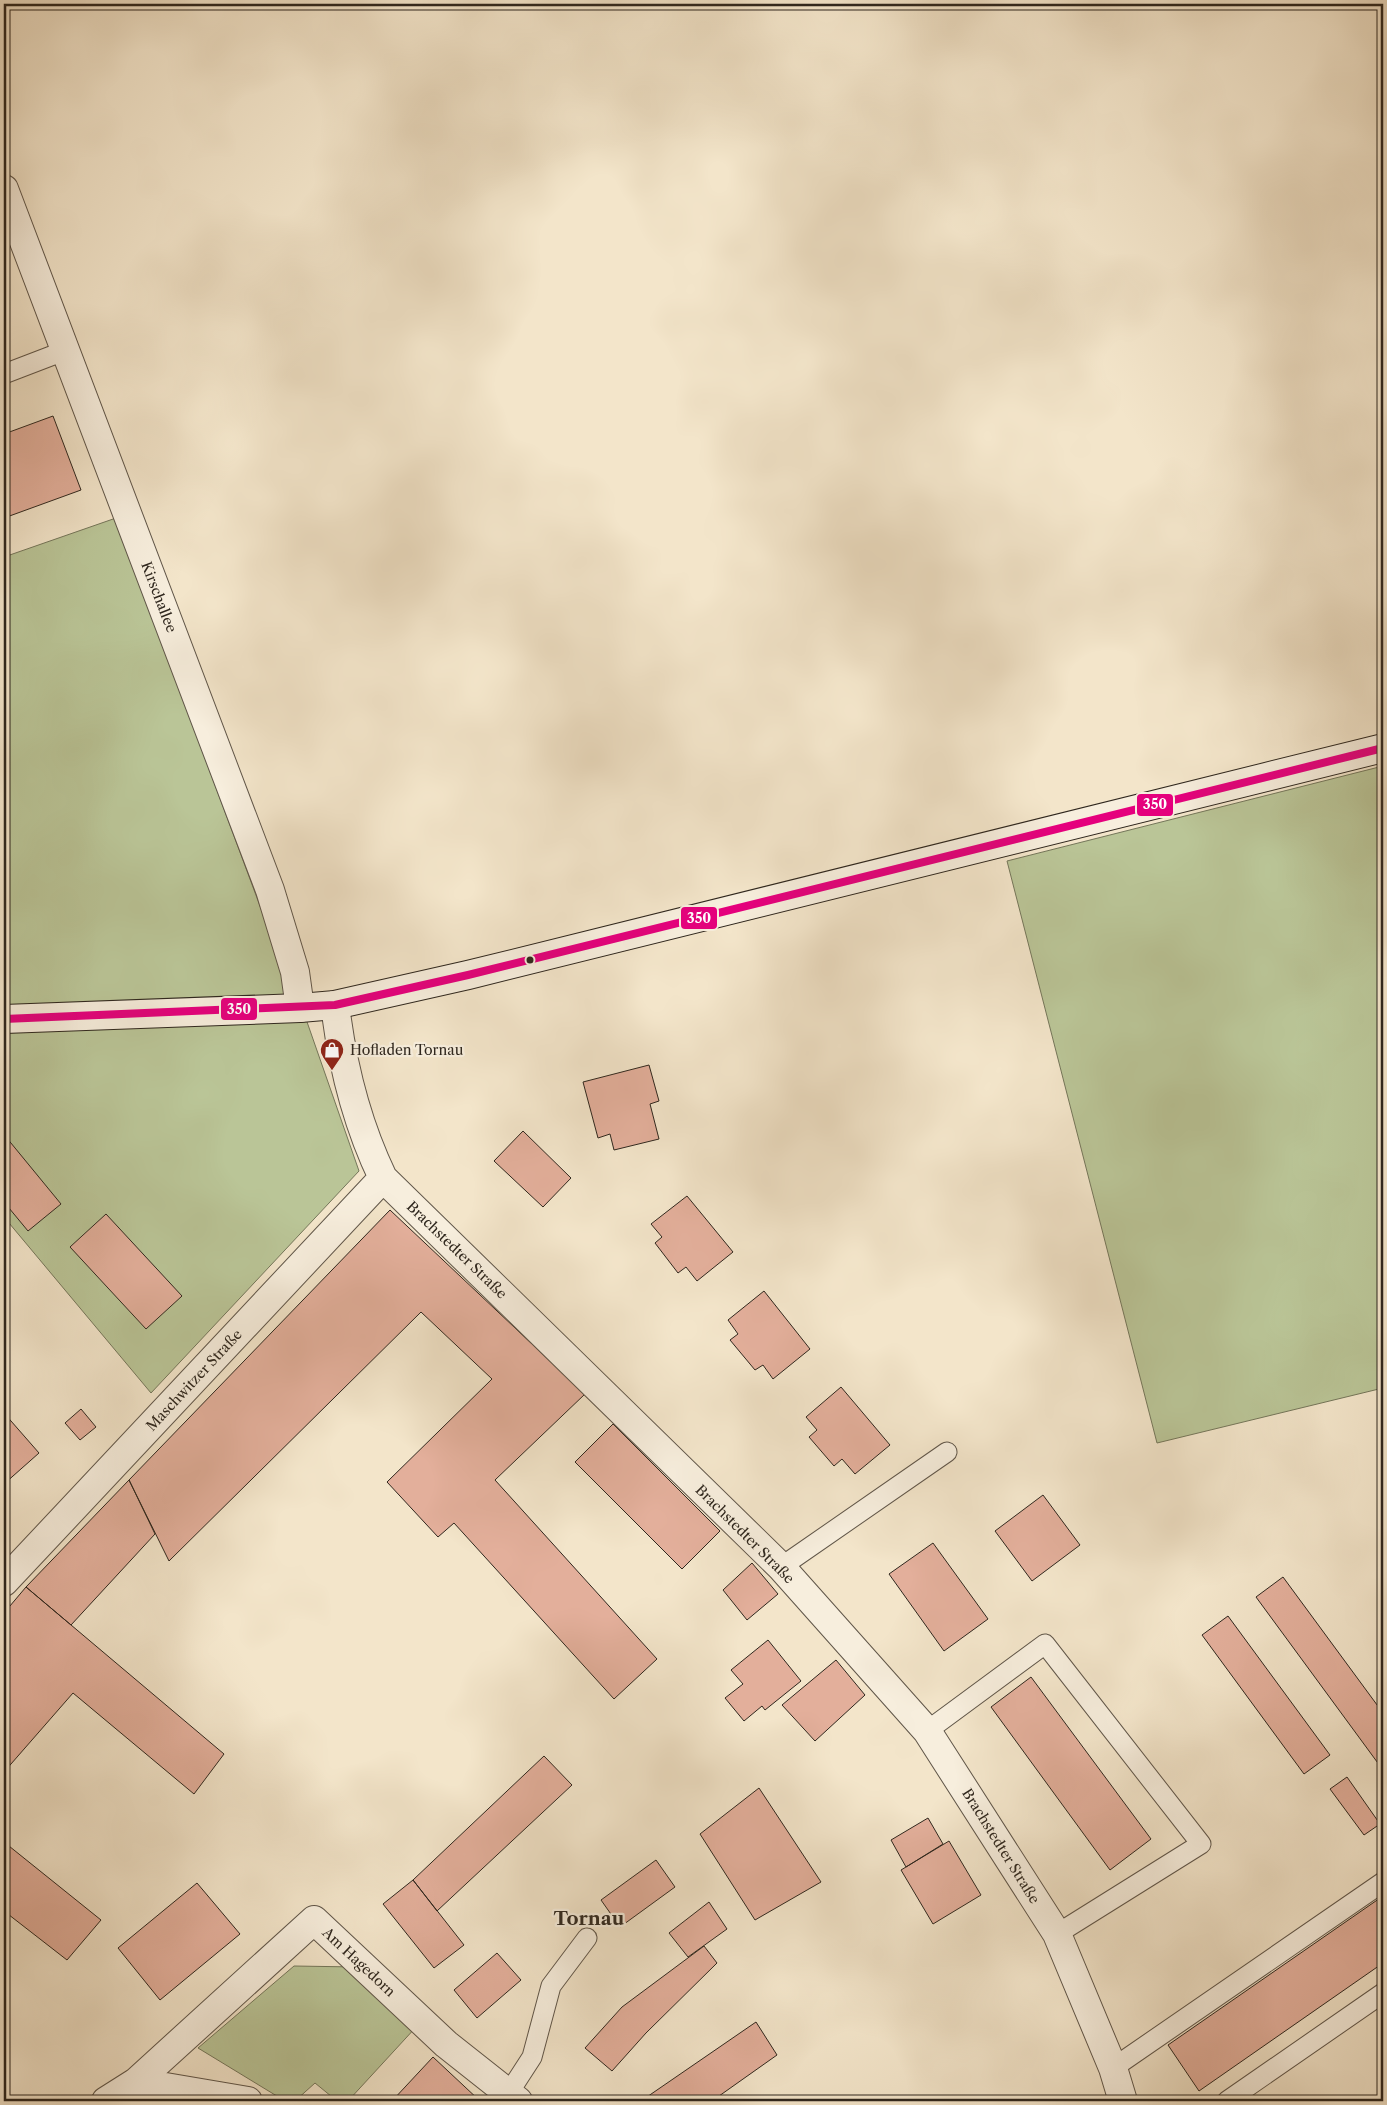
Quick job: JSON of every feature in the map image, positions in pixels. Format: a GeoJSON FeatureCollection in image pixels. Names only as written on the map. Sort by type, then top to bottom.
{"type":"FeatureCollection","features":[{"type":"Feature","properties":{"kind":"street","name":"Kirschallee"},"geometry":{"type":"LineString","coordinates":[[4,189],[270,890],[296,972],[300,1008]]}},
{"type":"Feature","properties":{"kind":"street"},"geometry":{"type":"LineString","coordinates":[[4,1019],[300,1008],[335,1005],[449,980],[1383,748]]}},
{"type":"Feature","properties":{"kind":"street","name":"Brachstedter Straße"},"geometry":{"type":"LineString","coordinates":[[335,1005],[339,1039],[346,1072],[370,1152],[383,1178],[781,1567],[927,1731],[1057,1934],[1113,2068],[1124,2101]]}},
{"type":"Feature","properties":{"kind":"street","name":"Maschwitzer Straße"},"geometry":{"type":"LineString","coordinates":[[4,1582],[383,1178]]}},
{"type":"Feature","properties":{"kind":"street","name":"Am Hagedorn"},"geometry":{"type":"LineString","coordinates":[[106,2101],[136,2082],[314,1920],[446,2044],[513,2097]]}},
{"type":"Feature","properties":{"kind":"street"},"geometry":{"type":"LineString","coordinates":[[136,2082],[248,2101]]}},
{"type":"Feature","properties":{"kind":"lane"},"geometry":{"type":"LineString","coordinates":[[4,374],[64,351]]}},
{"type":"Feature","properties":{"kind":"lane"},"geometry":{"type":"LineString","coordinates":[[781,1567],[947,1452]]}},
{"type":"Feature","properties":{"kind":"lane"},"geometry":{"type":"LineString","coordinates":[[927,1731],[1045,1644],[1201,1844],[1057,1934]]}},
{"type":"Feature","properties":{"kind":"lane"},"geometry":{"type":"LineString","coordinates":[[1113,2068],[1383,1882]]}},
{"type":"Feature","properties":{"kind":"lane"},"geometry":{"type":"LineString","coordinates":[[513,2097],[532,2057],[551,1986],[587,1938]]}},
{"type":"Feature","properties":{"kind":"lane"},"geometry":{"type":"LineString","coordinates":[[1227,2101],[1383,1993]]}},
{"type":"Feature","properties":{"kind":"green space"},"geometry":{"type":"Polygon","coordinates":[[[116,518],[293,995],[4,1006],[4,557],[116,518]]]}},
{"type":"Feature","properties":{"kind":"green space"},"geometry":{"type":"Polygon","coordinates":[[[1383,766],[1383,1388],[1157,1443],[1007,861],[1383,766]]]}},
{"type":"Feature","properties":{"kind":"green space"},"geometry":{"type":"Polygon","coordinates":[[[306,1019],[359,1171],[151,1393],[4,1217],[4,1033],[306,1019]]]}},
{"type":"Feature","properties":{"kind":"green space"},"geometry":{"type":"Polygon","coordinates":[[[294,1966],[357,1967],[417,2026],[348,2101],[337,2101],[315,2083],[295,2101],[285,2101],[198,2048],[294,1966]]]}},
{"type":"Feature","properties":{"kind":"building"},"geometry":{"type":"Polygon","coordinates":[[[53,416],[81,490],[4,518],[4,434],[53,416]]]}},
{"type":"Feature","properties":{"kind":"building"},"geometry":{"type":"Polygon","coordinates":[[[649,1065],[659,1101],[650,1104],[659,1139],[614,1150],[610,1134],[598,1138],[583,1082],[649,1065]]]}},
{"type":"Feature","properties":{"kind":"building"},"geometry":{"type":"Polygon","coordinates":[[[523,1131],[571,1178],[543,1207],[494,1161],[523,1131]]]}},
{"type":"Feature","properties":{"kind":"building"},"geometry":{"type":"Polygon","coordinates":[[[6,1137],[61,1204],[28,1231],[4,1202],[4,1139],[6,1137]]]}},
{"type":"Feature","properties":{"kind":"building"},"geometry":{"type":"Polygon","coordinates":[[[687,1196],[733,1252],[697,1281],[686,1267],[678,1273],[655,1243],[662,1237],[651,1224],[687,1196]]]}},
{"type":"Feature","properties":{"kind":"building"},"geometry":{"type":"Polygon","coordinates":[[[390,1210],[585,1394],[495,1480],[657,1659],[614,1699],[454,1523],[438,1537],[387,1482],[492,1379],[421,1312],[169,1561],[129,1480],[390,1210]]]}},
{"type":"Feature","properties":{"kind":"building"},"geometry":{"type":"Polygon","coordinates":[[[106,1214],[182,1296],[146,1329],[70,1247],[106,1214]]]}},
{"type":"Feature","properties":{"kind":"building"},"geometry":{"type":"Polygon","coordinates":[[[764,1291],[810,1349],[773,1379],[763,1365],[755,1370],[730,1340],[738,1334],[728,1320],[764,1291]]]}},
{"type":"Feature","properties":{"kind":"building"},"geometry":{"type":"Polygon","coordinates":[[[841,1387],[890,1445],[855,1474],[842,1459],[834,1466],[809,1437],[817,1430],[806,1417],[841,1387]]]}},
{"type":"Feature","properties":{"kind":"building"},"geometry":{"type":"Polygon","coordinates":[[[81,1409],[96,1427],[80,1440],[65,1423],[81,1409]]]}},
{"type":"Feature","properties":{"kind":"building"},"geometry":{"type":"Polygon","coordinates":[[[4,1413],[39,1453],[4,1484],[4,1413]]]}},
{"type":"Feature","properties":{"kind":"building"},"geometry":{"type":"Polygon","coordinates":[[[613,1424],[720,1531],[682,1569],[575,1462],[613,1424]]]}},
{"type":"Feature","properties":{"kind":"building"},"geometry":{"type":"Polygon","coordinates":[[[129,1480],[155,1534],[71,1625],[26,1587],[129,1480]]]}},
{"type":"Feature","properties":{"kind":"building"},"geometry":{"type":"Polygon","coordinates":[[[1043,1495],[1080,1545],[1032,1581],[995,1531],[1043,1495]]]}},
{"type":"Feature","properties":{"kind":"building"},"geometry":{"type":"Polygon","coordinates":[[[933,1543],[988,1619],[944,1651],[889,1574],[933,1543]]]}},
{"type":"Feature","properties":{"kind":"building"},"geometry":{"type":"Polygon","coordinates":[[[752,1563],[778,1594],[747,1620],[723,1590],[752,1563]]]}},
{"type":"Feature","properties":{"kind":"building"},"geometry":{"type":"Polygon","coordinates":[[[1283,1577],[1383,1713],[1383,1770],[1256,1597],[1283,1577]]]}},
{"type":"Feature","properties":{"kind":"building"},"geometry":{"type":"Polygon","coordinates":[[[26,1587],[224,1754],[194,1794],[73,1693],[4,1772],[4,1613],[26,1587]]]}},
{"type":"Feature","properties":{"kind":"building"},"geometry":{"type":"Polygon","coordinates":[[[1228,1616],[1330,1755],[1304,1774],[1202,1635],[1228,1616]]]}},
{"type":"Feature","properties":{"kind":"building"},"geometry":{"type":"Polygon","coordinates":[[[768,1640],[801,1681],[765,1710],[762,1706],[744,1721],[725,1698],[743,1684],[731,1670],[768,1640]]]}},
{"type":"Feature","properties":{"kind":"building"},"geometry":{"type":"Polygon","coordinates":[[[836,1660],[865,1695],[815,1741],[782,1705],[836,1660]]]}},
{"type":"Feature","properties":{"kind":"building"},"geometry":{"type":"Polygon","coordinates":[[[1031,1677],[1151,1839],[1110,1870],[991,1707],[1031,1677]]]}},
{"type":"Feature","properties":{"kind":"building"},"geometry":{"type":"Polygon","coordinates":[[[544,1756],[572,1785],[437,1911],[413,1880],[544,1756]]]}},
{"type":"Feature","properties":{"kind":"building"},"geometry":{"type":"Polygon","coordinates":[[[1347,1777],[1380,1824],[1364,1835],[1330,1789],[1347,1777]]]}},
{"type":"Feature","properties":{"kind":"building"},"geometry":{"type":"Polygon","coordinates":[[[759,1788],[821,1882],[755,1920],[700,1834],[759,1788]]]}},
{"type":"Feature","properties":{"kind":"building"},"geometry":{"type":"Polygon","coordinates":[[[928,1818],[943,1844],[906,1867],[891,1840],[928,1818]]]}},
{"type":"Feature","properties":{"kind":"building"},"geometry":{"type":"Polygon","coordinates":[[[949,1841],[981,1895],[933,1924],[901,1870],[949,1841]]]}},
{"type":"Feature","properties":{"kind":"building"},"geometry":{"type":"Polygon","coordinates":[[[4,1842],[101,1920],[67,1960],[4,1911],[4,1842]]]}},
{"type":"Feature","properties":{"kind":"building"},"geometry":{"type":"Polygon","coordinates":[[[656,1860],[675,1887],[620,1927],[601,1900],[656,1860]]]}},
{"type":"Feature","properties":{"kind":"building"},"geometry":{"type":"Polygon","coordinates":[[[413,1880],[464,1945],[434,1968],[383,1904],[413,1880]]]}},
{"type":"Feature","properties":{"kind":"building"},"geometry":{"type":"Polygon","coordinates":[[[197,1883],[240,1934],[160,2000],[118,1948],[197,1883]]]}},
{"type":"Feature","properties":{"kind":"building"},"geometry":{"type":"Polygon","coordinates":[[[1383,1896],[1383,1963],[1199,2091],[1168,2045],[1383,1896]]]}},
{"type":"Feature","properties":{"kind":"building"},"geometry":{"type":"Polygon","coordinates":[[[709,1902],[727,1929],[688,1957],[669,1933],[709,1902]]]}},
{"type":"Feature","properties":{"kind":"building"},"geometry":{"type":"Polygon","coordinates":[[[704,1946],[717,1963],[646,2033],[612,2071],[585,2048],[622,2007],[704,1946]]]}},
{"type":"Feature","properties":{"kind":"building"},"geometry":{"type":"Polygon","coordinates":[[[497,1953],[521,1980],[477,2018],[454,1990],[497,1953]]]}},
{"type":"Feature","properties":{"kind":"building"},"geometry":{"type":"Polygon","coordinates":[[[756,2022],[777,2055],[712,2101],[641,2101],[756,2022]]]}},
{"type":"Feature","properties":{"kind":"building"},"geometry":{"type":"Polygon","coordinates":[[[433,2057],[480,2101],[392,2101],[433,2057]]]}},
{"type":"Feature","properties":{"kind":"transit line","name":"350"},"geometry":{"type":"LineString","coordinates":[[4,1019],[335,1005],[468,975],[1383,748]]}},
{"type":"Feature","properties":{"kind":"place","name":"Hofladen Tornau"},"geometry":{"type":"Point","coordinates":[332,1071]}},
{"type":"Feature","properties":{"kind":"district","name":"Tornau"},"geometry":{"type":"Point","coordinates":[589,1918]}}]}
